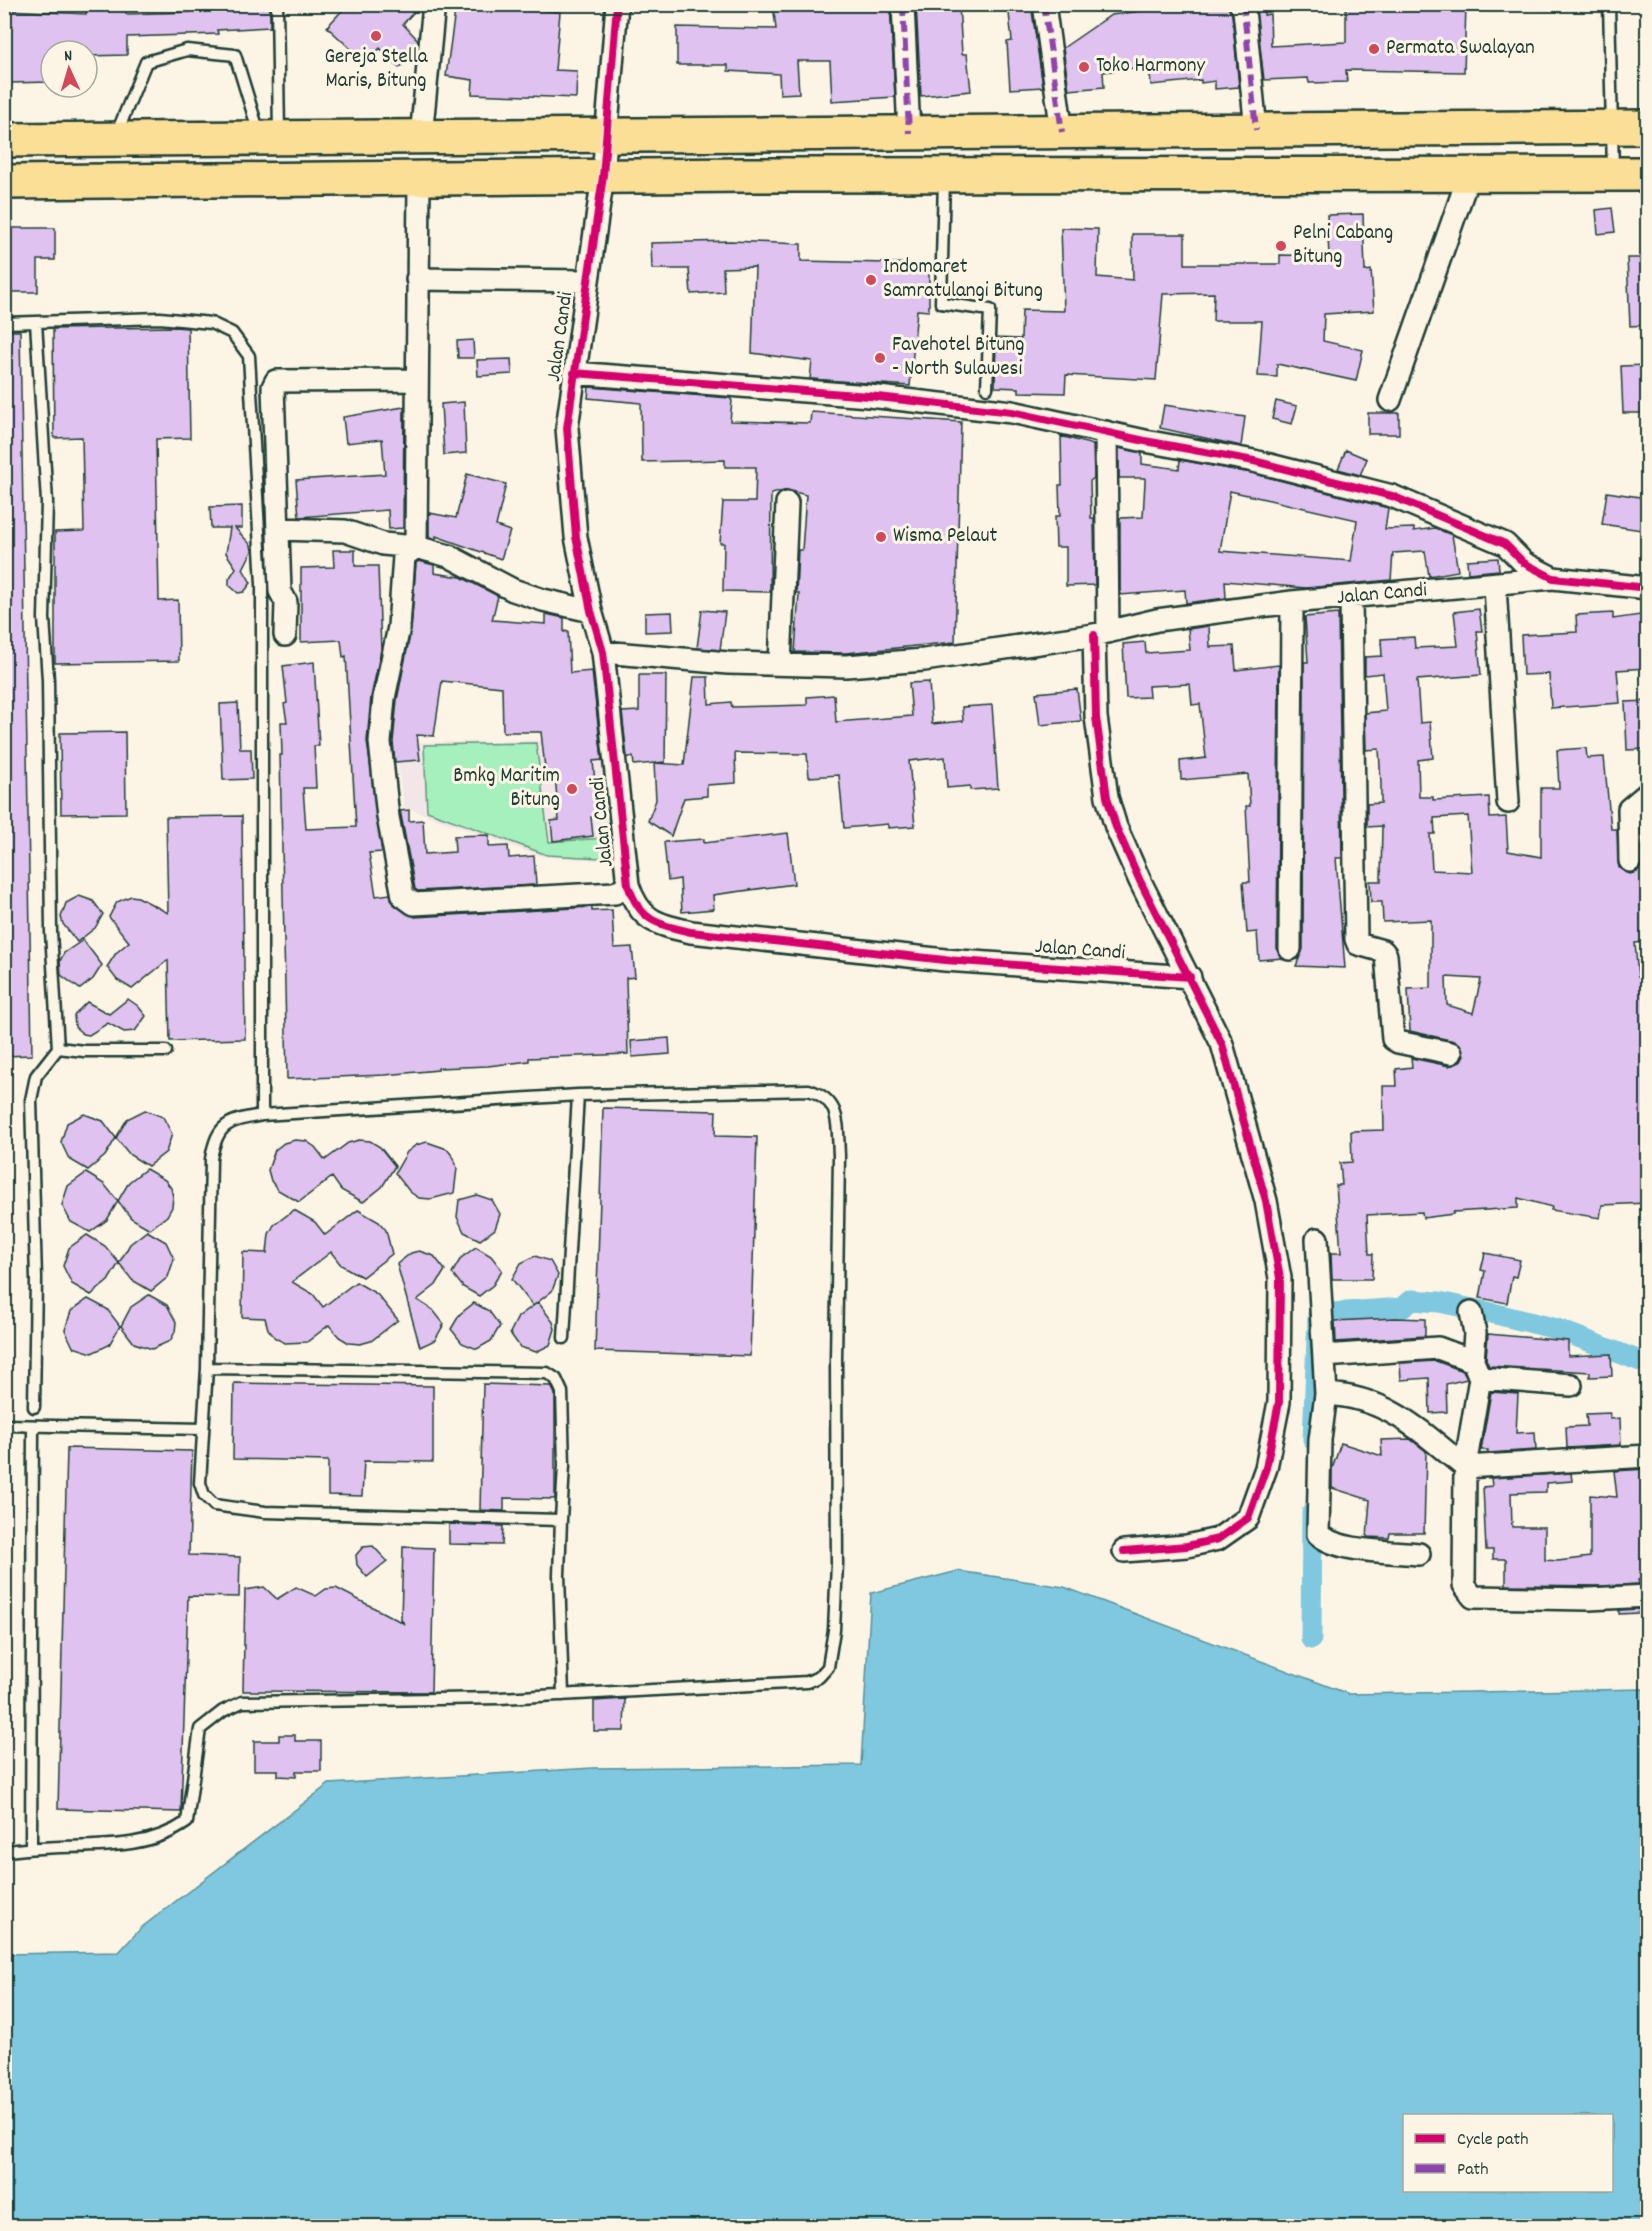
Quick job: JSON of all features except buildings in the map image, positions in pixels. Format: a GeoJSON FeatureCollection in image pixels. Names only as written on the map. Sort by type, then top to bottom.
{"type":"FeatureCollection","features":[{"type":"Feature","properties":{"kind":"highway"},"geometry":{"type":"LineString","coordinates":[[4,140],[1647,127]]}},
{"type":"Feature","properties":{"kind":"highway"},"geometry":{"type":"LineString","coordinates":[[51,182],[52,140]]}},
{"type":"Feature","properties":{"kind":"highway"},"geometry":{"type":"LineString","coordinates":[[4,182],[603,176],[1647,174]]}},
{"type":"Feature","properties":{"kind":"street"},"geometry":{"type":"LineString","coordinates":[[421,137],[434,4]]}},
{"type":"Feature","properties":{"kind":"street","name":"Jalan Candi"},"geometry":{"type":"LineString","coordinates":[[617,4],[603,176],[574,373],[567,428],[567,458],[576,537],[591,611],[603,652],[628,885],[634,904],[649,918],[662,925],[691,932],[945,960],[1190,977]]}},
{"type":"Feature","properties":{"kind":"street"},"geometry":{"type":"LineString","coordinates":[[903,4],[909,133]]}},
{"type":"Feature","properties":{"kind":"street"},"geometry":{"type":"LineString","coordinates":[[1044,4],[1062,132]]}},
{"type":"Feature","properties":{"kind":"street"},"geometry":{"type":"LineString","coordinates":[[1240,4],[1244,10],[1256,130]]}},
{"type":"Feature","properties":{"kind":"street"},"geometry":{"type":"LineString","coordinates":[[1390,400],[1469,175]]}},
{"type":"Feature","properties":{"kind":"street"},"geometry":{"type":"LineString","coordinates":[[416,547],[419,178]]}},
{"type":"Feature","properties":{"kind":"street"},"geometry":{"type":"LineString","coordinates":[[417,279],[587,281]]}},
{"type":"Feature","properties":{"kind":"street"},"geometry":{"type":"LineString","coordinates":[[574,373],[977,407],[1254,461],[1392,496],[1505,544],[1524,563],[1553,579],[1647,588]]}},
{"type":"Feature","properties":{"kind":"street"},"geometry":{"type":"LineString","coordinates":[[285,635],[286,602],[280,591],[273,387],[276,381],[416,380]]}},
{"type":"Feature","properties":{"kind":"street"},"geometry":{"type":"LineString","coordinates":[[1106,432],[1101,633],[1096,717],[1107,797],[1116,827],[1140,881],[1222,1044],[1266,1201],[1280,1278],[1278,1402],[1266,1467],[1248,1518],[1218,1539],[1187,1546],[1124,1551]]}},
{"type":"Feature","properties":{"kind":"street"},"geometry":{"type":"LineString","coordinates":[[780,664],[787,503]]}},
{"type":"Feature","properties":{"kind":"street"},"geometry":{"type":"LineString","coordinates":[[279,529],[345,531],[383,544],[416,547],[449,556],[491,579],[533,597],[591,611]]}},
{"type":"Feature","properties":{"kind":"street"},"geometry":{"type":"LineString","coordinates":[[416,547],[404,556],[399,627],[384,698],[380,742],[390,828],[406,900],[414,904],[615,893],[628,885]]}},
{"type":"Feature","properties":{"kind":"street","name":"Jalan Candi"},"geometry":{"type":"LineString","coordinates":[[603,652],[652,658],[846,666],[924,660],[1101,633],[1157,620],[1292,602],[1553,579]]}},
{"type":"Feature","properties":{"kind":"street"},"geometry":{"type":"LineString","coordinates":[[1495,585],[1508,802]]}},
{"type":"Feature","properties":{"kind":"street"},"geometry":{"type":"LineString","coordinates":[[1351,598],[1356,939],[1363,947],[1383,951],[1386,955],[1393,1039],[1451,1053]]}},
{"type":"Feature","properties":{"kind":"street"},"geometry":{"type":"LineString","coordinates":[[1290,949],[1292,602]]}},
{"type":"Feature","properties":{"kind":"street"},"geometry":{"type":"LineString","coordinates":[[1630,861],[1629,809],[1647,793]]}},
{"type":"Feature","properties":{"kind":"street"},"geometry":{"type":"LineString","coordinates":[[1317,1239],[1326,1394],[1320,1440],[1318,1534],[1324,1540],[1341,1546],[1419,1554]]}},
{"type":"Feature","properties":{"kind":"street"},"geometry":{"type":"LineString","coordinates":[[1471,1312],[1477,1370],[1465,1467],[1464,1585],[1473,1597],[1589,1599],[1647,1596]]}},
{"type":"Feature","properties":{"kind":"street"},"geometry":{"type":"LineString","coordinates":[[1324,1356],[1438,1348],[1477,1370],[1571,1385]]}},
{"type":"Feature","properties":{"kind":"street"},"geometry":{"type":"LineString","coordinates":[[1326,1394],[1365,1398],[1386,1407],[1465,1467],[1647,1456]]}},
{"type":"Feature","properties":{"kind":"lane"},"geometry":{"type":"LineString","coordinates":[[270,137],[277,4]]}},
{"type":"Feature","properties":{"kind":"lane"},"geometry":{"type":"LineString","coordinates":[[1609,4],[1613,174]]}},
{"type":"Feature","properties":{"kind":"lane"},"geometry":{"type":"LineString","coordinates":[[114,138],[146,62],[187,50],[235,55],[270,137]]}},
{"type":"Feature","properties":{"kind":"lane"},"geometry":{"type":"LineString","coordinates":[[945,175],[941,303],[990,310],[987,388]]}},
{"type":"Feature","properties":{"kind":"lane"},"geometry":{"type":"LineString","coordinates":[[4,323],[160,318],[211,323],[232,333],[249,356],[262,584],[262,1115]]}},
{"type":"Feature","properties":{"kind":"lane"},"geometry":{"type":"LineString","coordinates":[[34,1407],[36,1279],[31,1100],[36,1076],[58,1048],[51,932],[48,680],[44,618],[46,502],[36,322]]}},
{"type":"Feature","properties":{"kind":"lane"},"geometry":{"type":"LineString","coordinates":[[58,1048],[84,1051],[166,1050]]}},
{"type":"Feature","properties":{"kind":"lane"},"geometry":{"type":"LineString","coordinates":[[4,1852],[31,1846],[132,1844],[174,1831],[187,1822],[200,1729],[223,1711],[242,1702],[562,1695],[807,1682],[819,1677],[828,1667],[834,1630],[837,1563],[839,1155],[837,1122],[832,1102],[824,1095],[809,1090],[578,1095],[262,1115],[231,1120],[214,1140],[211,1159],[207,1368],[200,1483],[204,1495],[214,1505],[265,1512],[561,1520]]}},
{"type":"Feature","properties":{"kind":"lane"},"geometry":{"type":"LineString","coordinates":[[564,1338],[578,1095]]}},
{"type":"Feature","properties":{"kind":"lane"},"geometry":{"type":"LineString","coordinates":[[207,1368],[547,1373],[556,1379],[562,1392],[564,1465],[559,1575],[562,1695]]}},
{"type":"Feature","properties":{"kind":"lane"},"geometry":{"type":"LineString","coordinates":[[4,1425],[203,1428]]}},
{"type":"Feature","properties":{"kind":"lane"},"geometry":{"type":"LineString","coordinates":[[31,1846],[33,1426]]}},
{"type":"Feature","properties":{"kind":"shaded area","name":"Bmkg Maritim Bitung"},"geometry":{"type":"Polygon","coordinates":[[[608,739],[621,861],[542,857],[404,807],[394,743],[608,739]],[[536,743],[424,746],[428,811],[547,855],[618,859],[617,837],[549,842],[536,743]],[[417,744],[400,746],[402,761],[419,760],[417,744]],[[556,744],[543,746],[546,777],[555,776],[559,820],[551,821],[553,840],[592,836],[591,817],[598,816],[596,800],[589,801],[587,779],[595,777],[593,763],[586,764],[584,746],[557,749],[556,744]],[[606,746],[586,748],[587,761],[607,759],[606,746]]]}},
{"type":"Feature","properties":{"kind":"green space"},"geometry":{"type":"Polygon","coordinates":[[[536,743],[549,842],[618,837],[618,859],[547,855],[427,811],[424,745],[536,743]]]}},
{"type":"Feature","properties":{"kind":"water"},"geometry":{"type":"Polygon","coordinates":[[[958,1571],[1064,1587],[1349,1694],[1647,1689],[1647,2226],[5,2226],[5,1954],[119,1952],[142,1927],[329,1784],[593,1768],[861,1765],[871,1593],[958,1571]]]}},
{"type":"Feature","properties":{"kind":"waterway"},"geometry":{"type":"LineString","coordinates":[[1313,1440],[1318,1314],[1402,1308],[1412,1300],[1439,1302],[1557,1329],[1648,1364]]}},
{"type":"Feature","properties":{"kind":"waterway"},"geometry":{"type":"LineString","coordinates":[[1311,1639],[1312,1513]]}},
{"type":"Feature","properties":{"kind":"marked path"},"geometry":{"type":"LineString","coordinates":[[903,4],[909,133]]}},
{"type":"Feature","properties":{"kind":"marked path"},"geometry":{"type":"LineString","coordinates":[[1044,4],[1062,132]]}},
{"type":"Feature","properties":{"kind":"marked path"},"geometry":{"type":"LineString","coordinates":[[1240,4],[1244,10],[1256,130]]}},
{"type":"Feature","properties":{"kind":"cycle path"},"geometry":{"type":"LineString","coordinates":[[617,4],[603,176],[567,428],[576,537],[591,611],[603,652],[628,885],[638,906],[644,914],[659,923],[691,932],[945,960],[1190,977]]}},
{"type":"Feature","properties":{"kind":"cycle path"},"geometry":{"type":"LineString","coordinates":[[574,373],[869,396],[1012,412],[1145,441],[1254,461],[1392,496],[1505,544],[1524,563],[1553,578],[1648,588]]}},
{"type":"Feature","properties":{"kind":"cycle path"},"geometry":{"type":"LineString","coordinates":[[1094,635],[1096,717],[1107,797],[1116,827],[1140,881],[1222,1044],[1266,1201],[1280,1278],[1279,1402],[1266,1468],[1248,1518],[1218,1539],[1187,1546],[1124,1551]]}},
{"type":"Feature","properties":{"kind":"place","name":"Gereja Stella Maris, Bitung"},"geometry":{"type":"Point","coordinates":[376,36]}},
{"type":"Feature","properties":{"kind":"place","name":"Permata Swalayan"},"geometry":{"type":"Point","coordinates":[1374,49]}},
{"type":"Feature","properties":{"kind":"place","name":"Toko Harmony"},"geometry":{"type":"Point","coordinates":[1084,67]}},
{"type":"Feature","properties":{"kind":"place","name":"Pelni Cabang Bitung"},"geometry":{"type":"Point","coordinates":[1281,246]}},
{"type":"Feature","properties":{"kind":"place","name":"Indomaret Samratulangi Bitung"},"geometry":{"type":"Point","coordinates":[871,280]}},
{"type":"Feature","properties":{"kind":"place","name":"Favehotel Bitung - North Sulawesi"},"geometry":{"type":"Point","coordinates":[880,358]}},
{"type":"Feature","properties":{"kind":"place","name":"Wisma Pelaut"},"geometry":{"type":"Point","coordinates":[881,537]}},
{"type":"Feature","properties":{"kind":"place","name":"Bmkg Maritim Bitung"},"geometry":{"type":"Point","coordinates":[572,789]}}]}
